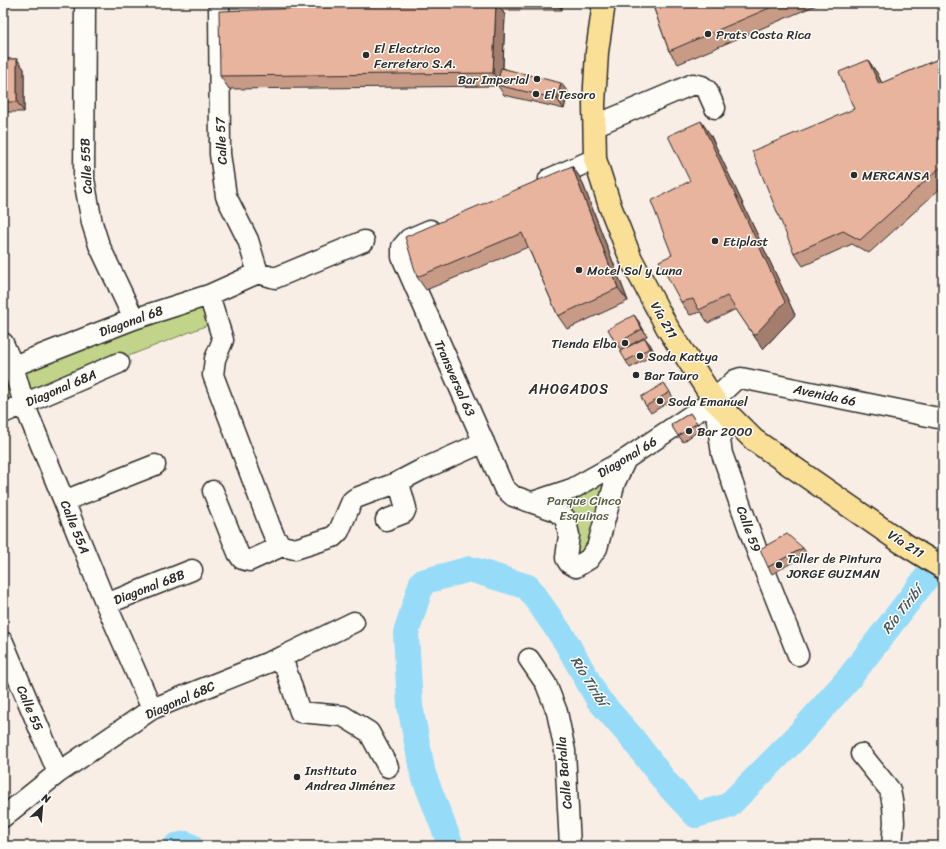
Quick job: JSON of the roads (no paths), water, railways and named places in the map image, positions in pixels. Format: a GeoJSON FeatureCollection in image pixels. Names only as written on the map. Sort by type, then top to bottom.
{"type":"FeatureCollection","features":[{"type":"Feature","properties":{"kind":"main road","name":"Vía 211"},"geometry":{"type":"LineString","coordinates":[[604,3],[597,52],[594,104],[595,159],[610,206],[631,259],[667,327],[714,400],[754,440],[901,542],[943,568]]}},
{"type":"Feature","properties":{"kind":"street","name":"Calle 55B"},"geometry":{"type":"LineString","coordinates":[[85,3],[84,179],[92,223],[99,244],[134,319]]}},
{"type":"Feature","properties":{"kind":"street","name":"Calle 57"},"geometry":{"type":"LineString","coordinates":[[219,3],[220,154],[226,196],[248,240],[258,273]]}},
{"type":"Feature","properties":{"kind":"street"},"geometry":{"type":"LineString","coordinates":[[594,126],[693,84],[702,86],[707,90],[715,108]]}},
{"type":"Feature","properties":{"kind":"street"},"geometry":{"type":"LineString","coordinates":[[531,187],[595,159]]}},
{"type":"Feature","properties":{"kind":"street","name":"Transversal 63"},"geometry":{"type":"LineString","coordinates":[[445,223],[409,239],[402,247],[402,257],[504,488],[513,496],[554,510],[565,518],[569,535],[566,558],[569,563],[576,567],[589,559],[597,548],[615,482],[626,459]]}},
{"type":"Feature","properties":{"kind":"street"},"geometry":{"type":"LineString","coordinates":[[258,273],[275,278],[364,241]]}},
{"type":"Feature","properties":{"kind":"street","name":"Diagonal 68"},"geometry":{"type":"LineString","coordinates":[[8,368],[134,319],[209,295],[258,273]]}},
{"type":"Feature","properties":{"kind":"street"},"geometry":{"type":"LineString","coordinates":[[209,295],[223,340],[215,360],[213,375],[270,526],[275,538],[282,546],[295,549],[333,537],[339,531],[352,501],[356,498],[396,483],[420,470],[484,442]]}},
{"type":"Feature","properties":{"kind":"street","name":"Calle 55A"},"geometry":{"type":"LineString","coordinates":[[3,343],[8,368],[106,604],[152,709]]}},
{"type":"Feature","properties":{"kind":"street","name":"Diagonal 68A"},"geometry":{"type":"LineString","coordinates":[[3,413],[119,364]]}},
{"type":"Feature","properties":{"kind":"street","name":"Avenida 66"},"geometry":{"type":"LineString","coordinates":[[714,400],[735,380],[741,378],[943,419]]}},
{"type":"Feature","properties":{"kind":"street","name":"Diagonal 66"},"geometry":{"type":"LineString","coordinates":[[533,502],[572,489],[626,459],[714,400]]}},
{"type":"Feature","properties":{"kind":"street","name":"Calle 59"},"geometry":{"type":"LineString","coordinates":[[714,400],[722,454],[757,551],[798,655]]}},
{"type":"Feature","properties":{"kind":"street"},"geometry":{"type":"LineString","coordinates":[[64,500],[155,465]]}},
{"type":"Feature","properties":{"kind":"street"},"geometry":{"type":"LineString","coordinates":[[386,520],[404,513],[406,508],[400,487],[396,483]]}},
{"type":"Feature","properties":{"kind":"street"},"geometry":{"type":"LineString","coordinates":[[213,490],[238,553],[242,559],[249,561],[282,546]]}},
{"type":"Feature","properties":{"kind":"street","name":"Diagonal 68B"},"geometry":{"type":"LineString","coordinates":[[106,604],[192,570]]}},
{"type":"Feature","properties":{"kind":"street","name":"Diagonal 68C"},"geometry":{"type":"LineString","coordinates":[[3,818],[58,773],[152,709],[282,657],[354,622]]}},
{"type":"Feature","properties":{"kind":"street","name":"Calle 55"},"geometry":{"type":"LineString","coordinates":[[3,642],[58,773]]}},
{"type":"Feature","properties":{"kind":"street"},"geometry":{"type":"LineString","coordinates":[[282,657],[300,712],[343,716],[369,732],[388,767]]}},
{"type":"Feature","properties":{"kind":"street","name":"Calle Batalla"},"geometry":{"type":"LineString","coordinates":[[528,659],[546,684],[557,712],[565,751],[570,846]]}},
{"type":"Feature","properties":{"kind":"street"},"geometry":{"type":"LineString","coordinates":[[861,754],[890,790],[894,806],[892,846]]}},
{"type":"Feature","properties":{"kind":"waterway","name":"Río Tiribí"},"geometry":{"type":"LineString","coordinates":[[451,846],[423,774],[410,706],[406,633],[422,582],[470,569],[528,587],[565,640],[598,699],[632,738],[667,784],[696,815],[728,806],[794,740],[850,677],[933,569]]}},
{"type":"Feature","properties":{"kind":"waterway","name":"Río Tiribí"},"geometry":{"type":"LineString","coordinates":[[176,846],[186,844],[190,846]]}},
{"type":"Feature","properties":{"kind":"place","name":"Prats Costa Rica"},"geometry":{"type":"Point","coordinates":[708,34]}},
{"type":"Feature","properties":{"kind":"place","name":"El Electrico Ferretero S.A."},"geometry":{"type":"Point","coordinates":[366,55]}},
{"type":"Feature","properties":{"kind":"place","name":"Bar Imperial"},"geometry":{"type":"Point","coordinates":[537,79]}},
{"type":"Feature","properties":{"kind":"place","name":"El Tesoro"},"geometry":{"type":"Point","coordinates":[536,94]}},
{"type":"Feature","properties":{"kind":"place","name":"MERCANSA"},"geometry":{"type":"Point","coordinates":[854,175]}},
{"type":"Feature","properties":{"kind":"place","name":"Etiplast"},"geometry":{"type":"Point","coordinates":[715,241]}},
{"type":"Feature","properties":{"kind":"place","name":"Motel Sol y Luna"},"geometry":{"type":"Point","coordinates":[579,270]}},
{"type":"Feature","properties":{"kind":"place","name":"Tienda Elba"},"geometry":{"type":"Point","coordinates":[625,343]}},
{"type":"Feature","properties":{"kind":"place","name":"Soda Kattya"},"geometry":{"type":"Point","coordinates":[640,356]}},
{"type":"Feature","properties":{"kind":"place","name":"Bar Tauro"},"geometry":{"type":"Point","coordinates":[636,375]}},
{"type":"Feature","properties":{"kind":"place","name":"Soda Emanuel"},"geometry":{"type":"Point","coordinates":[660,401]}},
{"type":"Feature","properties":{"kind":"place","name":"Bar 2000"},"geometry":{"type":"Point","coordinates":[689,431]}},
{"type":"Feature","properties":{"kind":"place","name":"Taller de Pintura JORGE GUZMAN"},"geometry":{"type":"Point","coordinates":[779,565]}},
{"type":"Feature","properties":{"kind":"place","name":"Instituto Andrea Jiménez"},"geometry":{"type":"Point","coordinates":[297,777]}},
{"type":"Feature","properties":{"kind":"district","name":"AHOGADOS"},"geometry":{"type":"Point","coordinates":[569,389]}},
{"type":"Feature","properties":{"kind":"park label","name":"Parque Cinco Esquinas"},"geometry":{"type":"Point","coordinates":[584,508]}}]}
